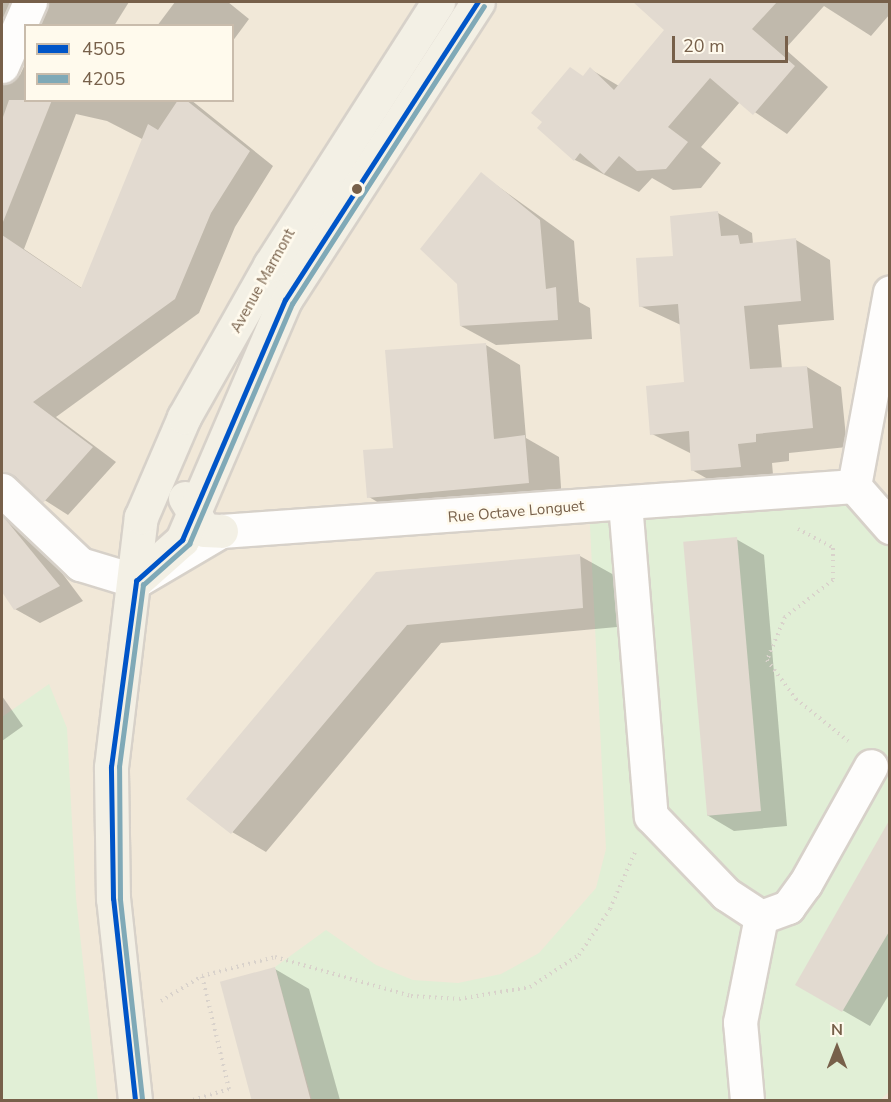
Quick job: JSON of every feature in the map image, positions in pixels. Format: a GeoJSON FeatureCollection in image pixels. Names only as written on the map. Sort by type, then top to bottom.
{"type":"FeatureCollection","features":[{"type":"Feature","properties":{"kind":"main road","name":"Avenue Marmont"},"geometry":{"type":"LineString","coordinates":[[135,1101],[113,899],[111,767],[136,581],[141,517],[184,417],[201,394],[270,265],[438,2]]}},
{"type":"Feature","properties":{"kind":"main road","name":"Avenue Marmont"},"geometry":{"type":"LineString","coordinates":[[136,581],[182,540],[285,300],[478,2]]}},
{"type":"Feature","properties":{"kind":"main road"},"geometry":{"type":"LineString","coordinates":[[201,394],[182,471],[191,516],[204,530],[221,531]]}},
{"type":"Feature","properties":{"kind":"street"},"geometry":{"type":"LineString","coordinates":[[2,66],[30,2]]}},
{"type":"Feature","properties":{"kind":"street"},"geometry":{"type":"LineString","coordinates":[[890,292],[854,486],[890,527]]}},
{"type":"Feature","properties":{"kind":"street","name":"Rue Octave Longuet"},"geometry":{"type":"LineString","coordinates":[[136,581],[221,531],[854,486]]}},
{"type":"Feature","properties":{"kind":"street"},"geometry":{"type":"LineString","coordinates":[[2,490],[80,564],[136,581]]}},
{"type":"Feature","properties":{"kind":"street"},"geometry":{"type":"LineString","coordinates":[[625,503],[651,816],[726,894],[762,917]]}},
{"type":"Feature","properties":{"kind":"street"},"geometry":{"type":"LineString","coordinates":[[762,917],[788,907],[805,884],[871,766]]}},
{"type":"Feature","properties":{"kind":"street"},"geometry":{"type":"LineString","coordinates":[[747,1101],[740,1022],[762,917]]}},
{"type":"Feature","properties":{"kind":"path"},"geometry":{"type":"LineString","coordinates":[[792,528],[833,548],[833,580],[785,617],[767,660],[796,699],[871,766]]}},
{"type":"Feature","properties":{"kind":"path"},"geometry":{"type":"LineString","coordinates":[[193,1101],[229,1089],[202,976],[275,957],[411,996],[459,999],[530,987],[579,955],[610,909],[651,816]]}},
{"type":"Feature","properties":{"kind":"shaded area"},"geometry":{"type":"Polygon","coordinates":[[[2,2],[889,2],[889,1100],[2,1100],[2,2]]]}},
{"type":"Feature","properties":{"kind":"green space"},"geometry":{"type":"Polygon","coordinates":[[[854,486],[889,527],[890,1091],[880,1100],[312,1100],[275,967],[326,930],[376,965],[413,980],[458,983],[501,974],[539,953],[596,888],[606,849],[589,506],[854,486]]]}},
{"type":"Feature","properties":{"kind":"green space"},"geometry":{"type":"Polygon","coordinates":[[[49,684],[67,728],[76,898],[98,1100],[2,1100],[2,717],[49,684]]]}},
{"type":"Feature","properties":{"kind":"building"},"geometry":{"type":"Polygon","coordinates":[[[633,2],[777,2],[752,29],[795,66],[753,115],[710,78],[668,127],[688,142],[666,169],[637,171],[619,156],[604,174],[580,153],[574,161],[537,128],[542,122],[531,113],[570,67],[583,76],[590,67],[614,90],[664,30],[633,2]]]}},
{"type":"Feature","properties":{"kind":"building"},"geometry":{"type":"Polygon","coordinates":[[[9,100],[51,102],[3,222],[2,120],[9,100]]]}},
{"type":"Feature","properties":{"kind":"building"},"geometry":{"type":"Polygon","coordinates":[[[177,102],[189,102],[250,151],[211,213],[175,299],[33,402],[93,447],[43,503],[15,476],[2,472],[2,235],[81,288],[148,124],[158,130],[177,102]]]}},
{"type":"Feature","properties":{"kind":"building"},"geometry":{"type":"Polygon","coordinates":[[[481,172],[540,220],[546,289],[556,287],[558,320],[460,326],[457,284],[420,249],[481,172]]]}},
{"type":"Feature","properties":{"kind":"building"},"geometry":{"type":"Polygon","coordinates":[[[718,211],[721,236],[738,235],[740,244],[796,238],[801,301],[744,306],[750,369],[807,366],[813,428],[756,434],[756,442],[738,444],[741,467],[691,471],[689,431],[650,435],[646,386],[684,382],[678,304],[639,307],[636,258],[673,256],[670,216],[718,211]]]}},
{"type":"Feature","properties":{"kind":"building"},"geometry":{"type":"Polygon","coordinates":[[[486,343],[494,439],[525,435],[529,483],[367,498],[363,450],[393,448],[385,350],[486,343]]]}},
{"type":"Feature","properties":{"kind":"building"},"geometry":{"type":"Polygon","coordinates":[[[2,515],[60,586],[14,610],[2,592],[2,515]]]}},
{"type":"Feature","properties":{"kind":"building"},"geometry":{"type":"Polygon","coordinates":[[[737,537],[761,811],[707,816],[683,542],[737,537]]]}},
{"type":"Feature","properties":{"kind":"building"},"geometry":{"type":"Polygon","coordinates":[[[580,554],[583,608],[407,625],[231,834],[186,799],[376,572],[580,554]]]}},
{"type":"Feature","properties":{"kind":"building"},"geometry":{"type":"Polygon","coordinates":[[[890,819],[890,930],[842,1012],[795,985],[890,819]]]}},
{"type":"Feature","properties":{"kind":"building"},"geometry":{"type":"Polygon","coordinates":[[[275,967],[311,1100],[252,1100],[220,982],[275,967]]]}},
{"type":"Feature","properties":{"kind":"transit line","name":"4505"},"geometry":{"type":"LineString","coordinates":[[135,1100],[113,899],[111,767],[136,581],[182,540],[285,300],[478,2]]}},
{"type":"Feature","properties":{"kind":"transit line","name":"4205"},"geometry":{"type":"LineString","coordinates":[[142,1099],[120,899],[119,767],[143,585],[189,544],[292,304],[484,6]]}}]}
